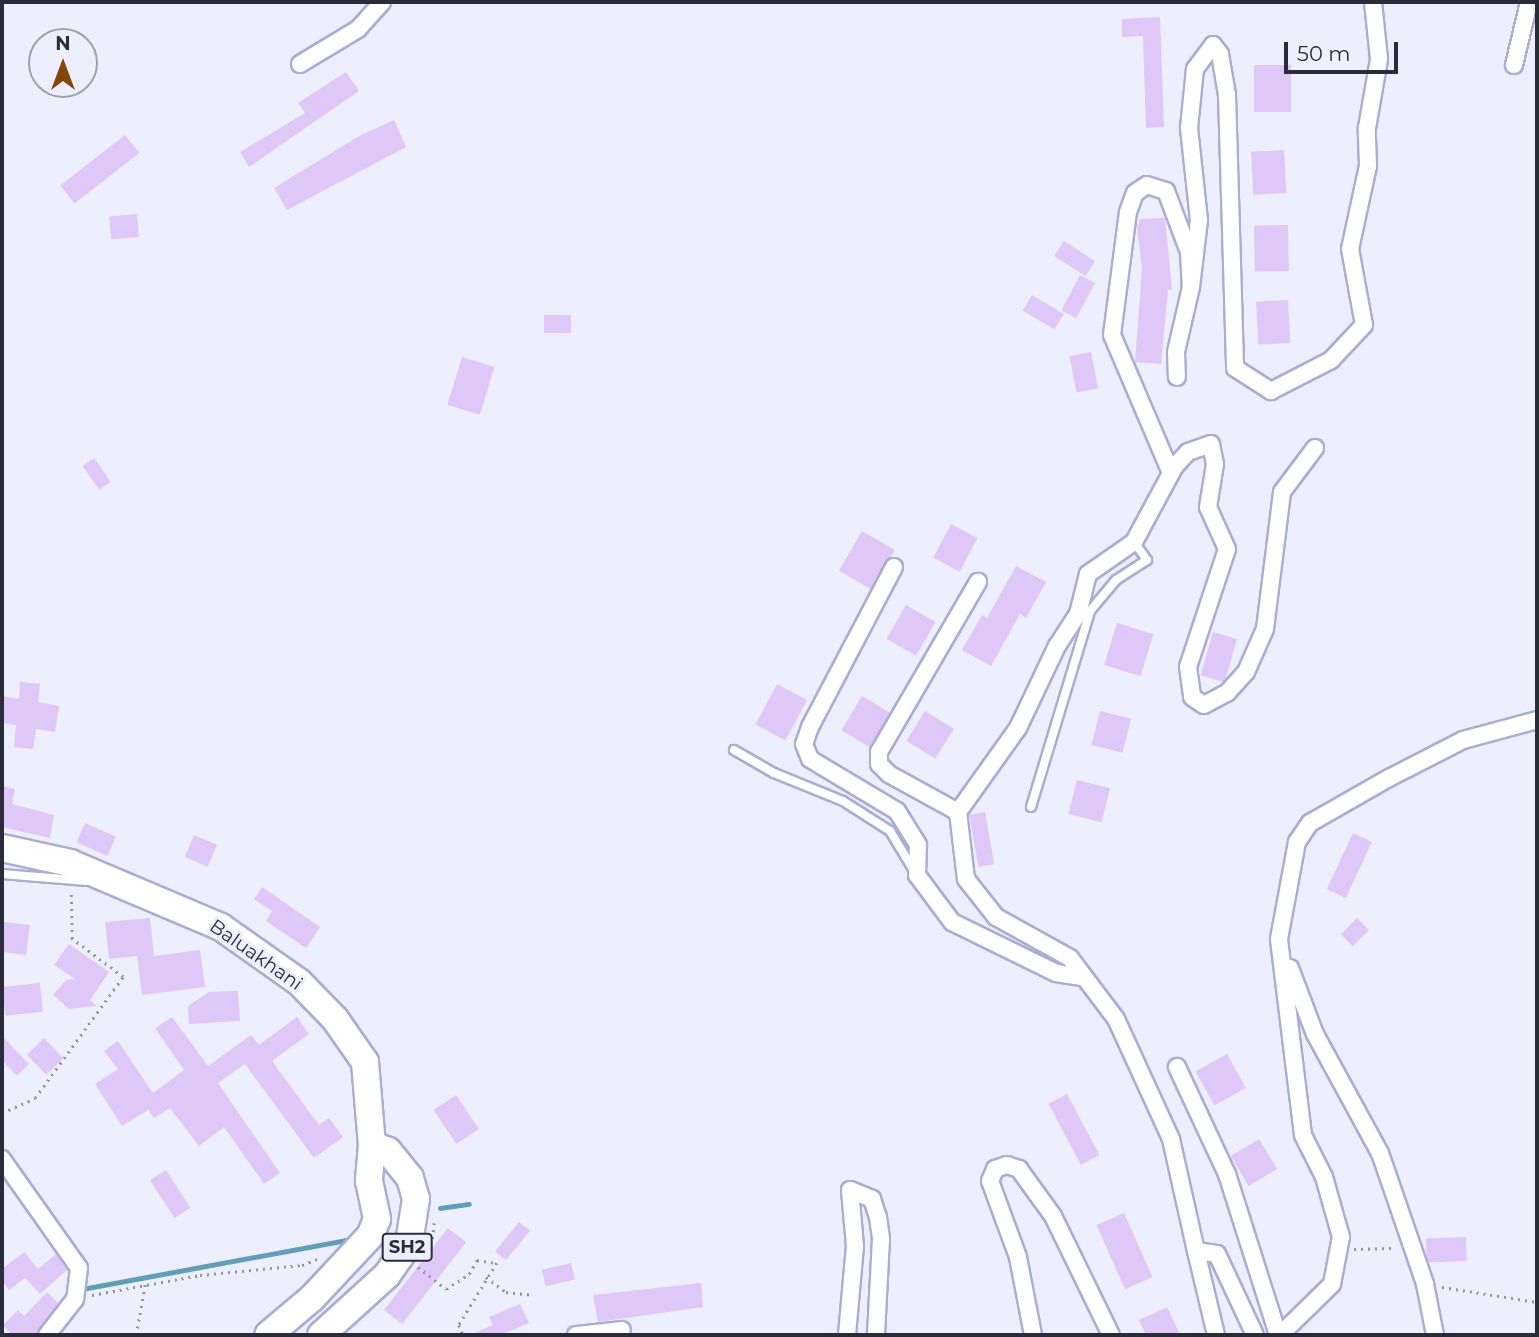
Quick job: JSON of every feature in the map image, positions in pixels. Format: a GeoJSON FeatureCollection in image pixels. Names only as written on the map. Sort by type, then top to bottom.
{"type":"FeatureCollection","features":[{"type":"Feature","properties":{"kind":"main road","name":"Baluakhani"},"geometry":{"type":"LineString","coordinates":[[2,848],[70,863],[221,927],[299,982],[335,1019],[365,1062],[372,1145],[369,1181],[377,1219],[370,1236],[313,1298],[268,1335]]}},
{"type":"Feature","properties":{"kind":"main road","name":"SH2"},"geometry":{"type":"LineString","coordinates":[[321,1335],[387,1275],[409,1243],[416,1199],[410,1178],[388,1151],[372,1145]]}},
{"type":"Feature","properties":{"kind":"street"},"geometry":{"type":"LineString","coordinates":[[300,64],[358,29],[382,2]]}},
{"type":"Feature","properties":{"kind":"street"},"geometry":{"type":"LineString","coordinates":[[1177,377],[1176,352],[1191,287],[1199,220],[1189,128],[1195,69],[1213,45],[1220,54],[1227,95],[1236,368],[1271,391],[1331,360],[1364,325],[1350,249],[1368,166],[1367,128],[1379,59],[1373,2]]}},
{"type":"Feature","properties":{"kind":"street"},"geometry":{"type":"LineString","coordinates":[[1514,65],[1529,2]]}},
{"type":"Feature","properties":{"kind":"street"},"geometry":{"type":"LineString","coordinates":[[1171,473],[1112,335],[1128,212],[1135,193],[1147,185],[1166,191],[1179,216],[1189,252],[1191,287]]}},
{"type":"Feature","properties":{"kind":"street"},"geometry":{"type":"LineString","coordinates":[[1216,1335],[1171,1139],[1116,1019],[1070,958],[996,917],[966,878],[958,812],[1018,728],[1057,646],[1077,614],[1088,574],[1134,542],[1171,473],[1188,452],[1211,444],[1215,464],[1208,507],[1227,549],[1188,667],[1192,697],[1204,705],[1227,692],[1246,672],[1260,640],[1282,492],[1315,447]]}},
{"type":"Feature","properties":{"kind":"street"},"geometry":{"type":"LineString","coordinates":[[894,567],[804,744],[810,759],[897,811],[918,845],[917,875],[953,922],[1056,973],[1082,977]]}},
{"type":"Feature","properties":{"kind":"street"},"geometry":{"type":"LineString","coordinates":[[958,812],[889,774],[879,764],[879,752],[978,582]]}},
{"type":"Feature","properties":{"kind":"street"},"geometry":{"type":"LineString","coordinates":[[1177,1067],[1227,1174],[1279,1335],[1332,1283],[1340,1250],[1340,1237],[1324,1177],[1303,1135],[1279,939],[1297,842],[1310,824],[1463,740],[1537,720]]}},
{"type":"Feature","properties":{"kind":"street"},"geometry":{"type":"LineString","coordinates":[[1279,939],[1315,1034],[1380,1153],[1425,1284],[1435,1335]]}},
{"type":"Feature","properties":{"kind":"street"},"geometry":{"type":"LineString","coordinates":[[2,1159],[79,1268],[75,1299],[47,1335]]}},
{"type":"Feature","properties":{"kind":"street"},"geometry":{"type":"LineString","coordinates":[[1034,1335],[1018,1257],[990,1181],[995,1169],[1007,1165],[1019,1169],[1053,1216],[1111,1335]]}},
{"type":"Feature","properties":{"kind":"street"},"geometry":{"type":"LineString","coordinates":[[847,1335],[855,1246],[850,1190],[872,1199],[878,1217],[881,1239],[876,1335]]}},
{"type":"Feature","properties":{"kind":"street"},"geometry":{"type":"LineString","coordinates":[[1196,1251],[1217,1254],[1255,1335]]}},
{"type":"Feature","properties":{"kind":"street"},"geometry":{"type":"LineString","coordinates":[[576,1335],[622,1331]]}},
{"type":"Feature","properties":{"kind":"lane"},"geometry":{"type":"LineString","coordinates":[[1031,807],[1090,611],[1116,580],[1147,560],[1134,542]]}},
{"type":"Feature","properties":{"kind":"lane"},"geometry":{"type":"LineString","coordinates":[[734,750],[774,773],[843,800],[890,831],[917,875]]}},
{"type":"Feature","properties":{"kind":"lane"},"geometry":{"type":"LineString","coordinates":[[2,874],[71,882],[111,879]]}},
{"type":"Feature","properties":{"kind":"path"},"geometry":{"type":"LineString","coordinates":[[2,1113],[35,1098],[123,977],[72,939],[71,882]]}},
{"type":"Feature","properties":{"kind":"path"},"geometry":{"type":"LineString","coordinates":[[1340,1250],[1413,1247]]}},
{"type":"Feature","properties":{"kind":"path"},"geometry":{"type":"LineString","coordinates":[[75,1299],[145,1284],[302,1265],[327,1255]]}},
{"type":"Feature","properties":{"kind":"path"},"geometry":{"type":"LineString","coordinates":[[418,1267],[446,1289],[469,1274],[477,1260],[497,1263],[459,1325],[463,1335]]}},
{"type":"Feature","properties":{"kind":"path"},"geometry":{"type":"LineString","coordinates":[[486,1277],[506,1292],[533,1295]]}},
{"type":"Feature","properties":{"kind":"path"},"geometry":{"type":"LineString","coordinates":[[136,1335],[145,1284]]}},
{"type":"Feature","properties":{"kind":"path"},"geometry":{"type":"LineString","coordinates":[[1425,1284],[1537,1302]]}},
{"type":"Feature","properties":{"kind":"building"},"geometry":{"type":"Polygon","coordinates":[[[1160,17],[1164,127],[1146,128],[1143,36],[1122,37],[1122,19],[1160,17]]]}},
{"type":"Feature","properties":{"kind":"building"},"geometry":{"type":"Polygon","coordinates":[[[1254,65],[1291,65],[1291,112],[1254,112],[1254,65]]]}},
{"type":"Feature","properties":{"kind":"building"},"geometry":{"type":"Polygon","coordinates":[[[346,72],[359,91],[249,167],[240,152],[305,113],[298,103],[346,72]]]}},
{"type":"Feature","properties":{"kind":"building"},"geometry":{"type":"Polygon","coordinates":[[[394,120],[406,147],[287,210],[274,188],[359,136],[394,120]]]}},
{"type":"Feature","properties":{"kind":"building"},"geometry":{"type":"Polygon","coordinates":[[[125,135],[139,153],[75,204],[60,185],[125,135]]]}},
{"type":"Feature","properties":{"kind":"building"},"geometry":{"type":"Polygon","coordinates":[[[1284,150],[1286,193],[1253,195],[1251,152],[1284,150]]]}},
{"type":"Feature","properties":{"kind":"building"},"geometry":{"type":"Polygon","coordinates":[[[137,214],[139,237],[111,239],[109,216],[137,214]]]}},
{"type":"Feature","properties":{"kind":"building"},"geometry":{"type":"Polygon","coordinates":[[[1165,218],[1172,290],[1168,290],[1161,364],[1135,362],[1142,268],[1137,228],[1140,219],[1165,218]]]}},
{"type":"Feature","properties":{"kind":"building"},"geometry":{"type":"Polygon","coordinates":[[[1288,225],[1289,271],[1255,272],[1254,226],[1288,225]]]}},
{"type":"Feature","properties":{"kind":"building"},"geometry":{"type":"Polygon","coordinates":[[[1064,241],[1095,261],[1085,276],[1054,256],[1064,241]]]}},
{"type":"Feature","properties":{"kind":"building"},"geometry":{"type":"Polygon","coordinates":[[[1080,275],[1095,283],[1076,318],[1061,310],[1080,275]]]}},
{"type":"Feature","properties":{"kind":"building"},"geometry":{"type":"Polygon","coordinates":[[[1032,295],[1064,314],[1054,329],[1023,310],[1032,295]]]}},
{"type":"Feature","properties":{"kind":"building"},"geometry":{"type":"Polygon","coordinates":[[[1288,300],[1290,343],[1258,345],[1256,302],[1288,300]]]}},
{"type":"Feature","properties":{"kind":"building"},"geometry":{"type":"Polygon","coordinates":[[[544,315],[571,315],[571,333],[544,333],[544,315]]]}},
{"type":"Feature","properties":{"kind":"building"},"geometry":{"type":"Polygon","coordinates":[[[1091,352],[1098,388],[1076,393],[1069,356],[1091,352]]]}},
{"type":"Feature","properties":{"kind":"building"},"geometry":{"type":"Polygon","coordinates":[[[462,357],[495,367],[480,415],[447,405],[462,357]]]}},
{"type":"Feature","properties":{"kind":"building"},"geometry":{"type":"Polygon","coordinates":[[[94,458],[111,482],[99,490],[83,466],[94,458]]]}},
{"type":"Feature","properties":{"kind":"building"},"geometry":{"type":"Polygon","coordinates":[[[951,524],[977,538],[960,572],[933,558],[951,524]]]}},
{"type":"Feature","properties":{"kind":"building"},"geometry":{"type":"Polygon","coordinates":[[[862,531],[895,550],[872,590],[839,571],[862,531]]]}},
{"type":"Feature","properties":{"kind":"building"},"geometry":{"type":"Polygon","coordinates":[[[1016,566],[1046,582],[1026,618],[1020,614],[991,666],[962,650],[982,615],[987,618],[1016,566]]]}},
{"type":"Feature","properties":{"kind":"building"},"geometry":{"type":"Polygon","coordinates":[[[906,605],[935,622],[916,656],[886,639],[906,605]]]}},
{"type":"Feature","properties":{"kind":"building"},"geometry":{"type":"Polygon","coordinates":[[[1117,623],[1153,634],[1140,676],[1104,665],[1117,623]]]}},
{"type":"Feature","properties":{"kind":"building"},"geometry":{"type":"Polygon","coordinates":[[[1213,632],[1237,639],[1225,682],[1201,675],[1213,632]]]}},
{"type":"Feature","properties":{"kind":"building"},"geometry":{"type":"Polygon","coordinates":[[[20,682],[40,684],[38,702],[59,706],[55,732],[36,729],[33,749],[14,747],[16,725],[2,723],[2,696],[19,699],[20,682]]]}},
{"type":"Feature","properties":{"kind":"building"},"geometry":{"type":"Polygon","coordinates":[[[777,684],[807,700],[785,741],[755,725],[777,684]]]}},
{"type":"Feature","properties":{"kind":"building"},"geometry":{"type":"Polygon","coordinates":[[[862,696],[890,713],[870,747],[841,730],[862,696]]]}},
{"type":"Feature","properties":{"kind":"building"},"geometry":{"type":"Polygon","coordinates":[[[925,711],[954,729],[935,759],[906,741],[925,711]]]}},
{"type":"Feature","properties":{"kind":"building"},"geometry":{"type":"Polygon","coordinates":[[[1100,711],[1131,719],[1123,753],[1092,745],[1100,711]]]}},
{"type":"Feature","properties":{"kind":"building"},"geometry":{"type":"Polygon","coordinates":[[[1077,780],[1110,788],[1102,822],[1069,814],[1077,780]]]}},
{"type":"Feature","properties":{"kind":"building"},"geometry":{"type":"Polygon","coordinates":[[[2,786],[15,789],[12,804],[54,815],[50,838],[2,827],[2,786]]]}},
{"type":"Feature","properties":{"kind":"building"},"geometry":{"type":"Polygon","coordinates":[[[985,812],[994,864],[978,867],[969,815],[985,812]]]}},
{"type":"Feature","properties":{"kind":"building"},"geometry":{"type":"Polygon","coordinates":[[[85,823],[116,837],[108,856],[76,842],[85,823]]]}},
{"type":"Feature","properties":{"kind":"building"},"geometry":{"type":"Polygon","coordinates":[[[1353,833],[1372,842],[1346,898],[1327,889],[1353,833]]]}},
{"type":"Feature","properties":{"kind":"building"},"geometry":{"type":"Polygon","coordinates":[[[194,835],[217,845],[208,867],[185,857],[194,835]]]}},
{"type":"Feature","properties":{"kind":"building"},"geometry":{"type":"Polygon","coordinates":[[[262,887],[320,927],[306,948],[266,921],[272,911],[254,899],[262,887]]]}},
{"type":"Feature","properties":{"kind":"building"},"geometry":{"type":"Polygon","coordinates":[[[150,918],[154,956],[200,950],[205,987],[142,995],[137,956],[109,959],[105,922],[150,918]]]}},
{"type":"Feature","properties":{"kind":"building"},"geometry":{"type":"Polygon","coordinates":[[[1357,918],[1369,930],[1353,946],[1341,934],[1357,918]]]}},
{"type":"Feature","properties":{"kind":"building"},"geometry":{"type":"Polygon","coordinates":[[[2,922],[30,925],[26,955],[2,952],[2,922]]]}},
{"type":"Feature","properties":{"kind":"building"},"geometry":{"type":"Polygon","coordinates":[[[69,944],[109,972],[90,1000],[97,1006],[69,1009],[53,995],[66,980],[75,979],[54,965],[69,944]]]}},
{"type":"Feature","properties":{"kind":"building"},"geometry":{"type":"Polygon","coordinates":[[[40,983],[43,1012],[5,1016],[2,987],[40,983]]]}},
{"type":"Feature","properties":{"kind":"building"},"geometry":{"type":"Polygon","coordinates":[[[238,991],[240,1021],[189,1024],[188,1006],[209,992],[238,991]]]}},
{"type":"Feature","properties":{"kind":"building"},"geometry":{"type":"Polygon","coordinates":[[[172,1017],[208,1066],[251,1035],[259,1045],[297,1017],[309,1034],[272,1061],[319,1125],[329,1118],[343,1137],[314,1158],[245,1064],[218,1083],[280,1173],[264,1184],[224,1127],[199,1146],[170,1108],[154,1118],[148,1110],[122,1126],[95,1084],[118,1069],[104,1051],[118,1041],[153,1093],[184,1070],[155,1028],[172,1017]]]}},
{"type":"Feature","properties":{"kind":"building"},"geometry":{"type":"Polygon","coordinates":[[[2,1036],[29,1064],[17,1076],[2,1060],[2,1036]]]}},
{"type":"Feature","properties":{"kind":"building"},"geometry":{"type":"Polygon","coordinates":[[[44,1038],[63,1058],[46,1075],[27,1055],[44,1038]]]}},
{"type":"Feature","properties":{"kind":"building"},"geometry":{"type":"Polygon","coordinates":[[[1227,1054],[1246,1088],[1214,1106],[1196,1071],[1227,1054]]]}},
{"type":"Feature","properties":{"kind":"building"},"geometry":{"type":"Polygon","coordinates":[[[1067,1094],[1099,1155],[1081,1165],[1048,1104],[1067,1094]]]}},
{"type":"Feature","properties":{"kind":"building"},"geometry":{"type":"Polygon","coordinates":[[[456,1095],[479,1129],[457,1144],[434,1110],[456,1095]]]}},
{"type":"Feature","properties":{"kind":"building"},"geometry":{"type":"Polygon","coordinates":[[[1259,1139],[1277,1169],[1249,1186],[1231,1156],[1259,1139]]]}},
{"type":"Feature","properties":{"kind":"building"},"geometry":{"type":"Polygon","coordinates":[[[166,1170],[191,1208],[175,1218],[150,1180],[166,1170]]]}},
{"type":"Feature","properties":{"kind":"building"},"geometry":{"type":"Polygon","coordinates":[[[1124,1213],[1152,1277],[1125,1289],[1097,1225],[1124,1213]]]}},
{"type":"Feature","properties":{"kind":"building"},"geometry":{"type":"Polygon","coordinates":[[[519,1222],[530,1231],[506,1260],[495,1252],[519,1222]]]}},
{"type":"Feature","properties":{"kind":"building"},"geometry":{"type":"Polygon","coordinates":[[[448,1228],[466,1242],[402,1324],[384,1310],[448,1228]]]}},
{"type":"Feature","properties":{"kind":"building"},"geometry":{"type":"Polygon","coordinates":[[[1466,1237],[1467,1261],[1427,1262],[1426,1238],[1466,1237]]]}},
{"type":"Feature","properties":{"kind":"building"},"geometry":{"type":"Polygon","coordinates":[[[24,1252],[38,1269],[56,1254],[67,1270],[40,1294],[25,1278],[9,1290],[2,1281],[2,1269],[24,1252]]]}},
{"type":"Feature","properties":{"kind":"building"},"geometry":{"type":"Polygon","coordinates":[[[571,1263],[575,1280],[546,1286],[542,1270],[571,1263]]]}},
{"type":"Feature","properties":{"kind":"building"},"geometry":{"type":"Polygon","coordinates":[[[701,1283],[703,1307],[598,1322],[593,1295],[701,1283]]]}},
{"type":"Feature","properties":{"kind":"building"},"geometry":{"type":"Polygon","coordinates":[[[47,1292],[58,1303],[36,1335],[12,1335],[3,1325],[18,1310],[24,1316],[47,1292]]]}},
{"type":"Feature","properties":{"kind":"building"},"geometry":{"type":"Polygon","coordinates":[[[520,1304],[529,1323],[500,1335],[470,1335],[493,1325],[489,1317],[520,1304]]]}},
{"type":"Feature","properties":{"kind":"building"},"geometry":{"type":"Polygon","coordinates":[[[1167,1307],[1180,1335],[1146,1335],[1139,1320],[1167,1307]]]}},
{"type":"Feature","properties":{"kind":"waterway"},"geometry":{"type":"LineString","coordinates":[[440,1208],[469,1204]]}},
{"type":"Feature","properties":{"kind":"waterway"},"geometry":{"type":"LineString","coordinates":[[82,1289],[351,1239]]}}]}
